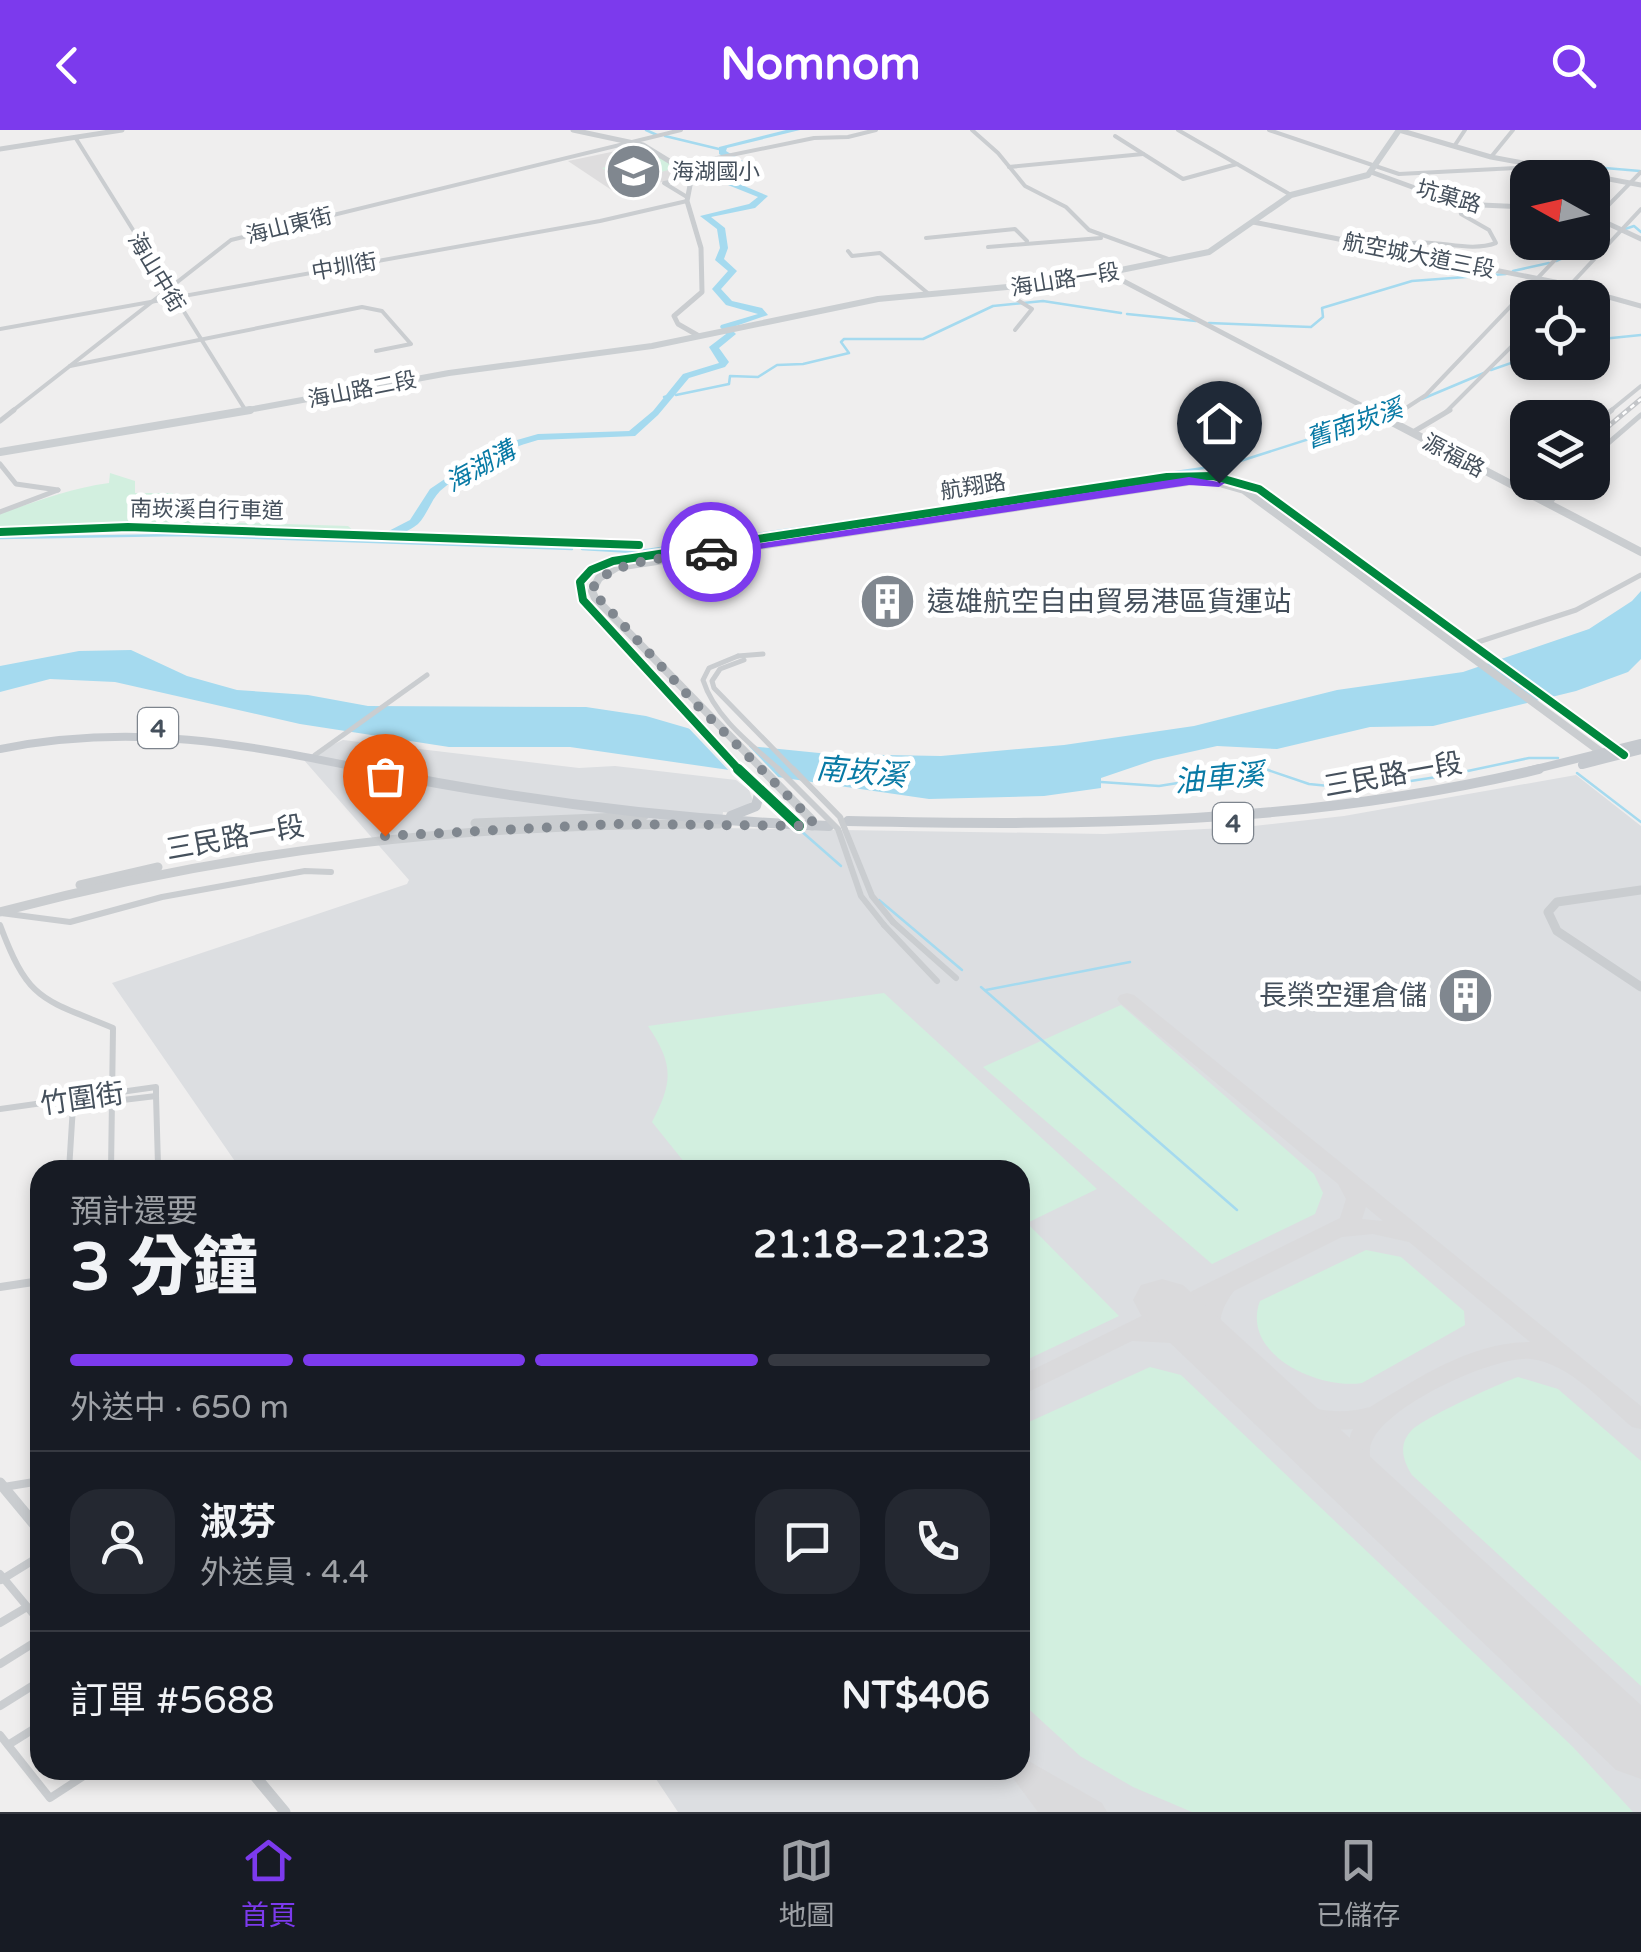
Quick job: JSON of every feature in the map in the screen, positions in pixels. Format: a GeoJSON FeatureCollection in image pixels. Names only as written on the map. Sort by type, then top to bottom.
{"type":"FeatureCollection","features":[{"type":"Feature","properties":{"kind":"main road"},"geometry":{"type":"LineString","coordinates":[[1373,169],[1399,130]]}},
{"type":"Feature","properties":{"kind":"main road","name":"海山路一段"},"geometry":{"type":"LineString","coordinates":[[728,330],[878,299],[1011,288],[1172,260],[1217,248],[1291,195],[1354,182],[1373,169]]}},
{"type":"Feature","properties":{"kind":"main road","name":"海山路二段"},"geometry":{"type":"LineString","coordinates":[[0,452],[449,373],[652,346],[728,330]]}},
{"type":"Feature","properties":{"kind":"main road","name":"4"},"geometry":{"type":"LineString","coordinates":[[0,747],[80,730],[149,727],[213,734],[514,790],[789,822]]}},
{"type":"Feature","properties":{"kind":"main road","name":"4"},"geometry":{"type":"LineString","coordinates":[[0,747],[93,733],[170,733],[462,788],[684,816],[789,822]]}},
{"type":"Feature","properties":{"kind":"main road","name":"三民路一段"},"geometry":{"type":"LineString","coordinates":[[1606,756],[1412,796],[1232,818],[1103,824],[849,824],[1103,830],[1269,820],[1470,790],[1606,756],[1641,747]]}},
{"type":"Feature","properties":{"kind":"main road"},"geometry":{"type":"LineString","coordinates":[[730,816],[756,806],[759,794],[753,784]]}},
{"type":"Feature","properties":{"kind":"main road","name":"三民路一段"},"geometry":{"type":"LineString","coordinates":[[789,822],[827,823]]}},
{"type":"Feature","properties":{"kind":"street","name":"海山中街"},"geometry":{"type":"LineString","coordinates":[[71,130],[167,290],[246,411]]}},
{"type":"Feature","properties":{"kind":"street"},"geometry":{"type":"LineString","coordinates":[[0,149],[122,130]]}},
{"type":"Feature","properties":{"kind":"street"},"geometry":{"type":"LineString","coordinates":[[572,130],[632,142],[693,178]]}},
{"type":"Feature","properties":{"kind":"street","name":"海山東街"},"geometry":{"type":"LineString","coordinates":[[0,420],[228,242],[241,236],[681,130]]}},
{"type":"Feature","properties":{"kind":"street"},"geometry":{"type":"LineString","coordinates":[[678,166],[876,130]]}},
{"type":"Feature","properties":{"kind":"street"},"geometry":{"type":"LineString","coordinates":[[972,130],[1032,192],[1066,206],[1089,230],[1172,260]]}},
{"type":"Feature","properties":{"kind":"street"},"geometry":{"type":"LineString","coordinates":[[1178,130],[1291,195]]}},
{"type":"Feature","properties":{"kind":"street"},"geometry":{"type":"LineString","coordinates":[[1269,130],[1373,169],[1409,174],[1510,168]]}},
{"type":"Feature","properties":{"kind":"street"},"geometry":{"type":"LineString","coordinates":[[1399,130],[1491,157],[1641,184]]}},
{"type":"Feature","properties":{"kind":"street"},"geometry":{"type":"LineString","coordinates":[[1407,130],[1491,157]]}},
{"type":"Feature","properties":{"kind":"street"},"geometry":{"type":"LineString","coordinates":[[1455,144],[1466,130]]}},
{"type":"Feature","properties":{"kind":"street"},"geometry":{"type":"LineString","coordinates":[[1491,157],[1513,130]]}},
{"type":"Feature","properties":{"kind":"street"},"geometry":{"type":"LineString","coordinates":[[1115,136],[1183,179],[1237,164]]}},
{"type":"Feature","properties":{"kind":"street"},"geometry":{"type":"LineString","coordinates":[[1009,168],[1144,154]]}},
{"type":"Feature","properties":{"kind":"street","name":"坑菓路"},"geometry":{"type":"LineString","coordinates":[[1373,169],[1459,204],[1510,207]]}},
{"type":"Feature","properties":{"kind":"street"},"geometry":{"type":"LineString","coordinates":[[1610,203],[1641,172]]}},
{"type":"Feature","properties":{"kind":"street"},"geometry":{"type":"LineString","coordinates":[[693,178],[687,199],[701,248],[702,292],[674,316],[678,324],[699,336]]}},
{"type":"Feature","properties":{"kind":"street"},"geometry":{"type":"LineString","coordinates":[[687,199],[664,184],[693,178],[729,180]]}},
{"type":"Feature","properties":{"kind":"street","name":"中圳街"},"geometry":{"type":"LineString","coordinates":[[0,329],[600,221],[687,199]]}},
{"type":"Feature","properties":{"kind":"street"},"geometry":{"type":"LineString","coordinates":[[1402,244],[1422,239],[1485,247],[1496,244],[1490,230],[1461,214],[1459,204]]}},
{"type":"Feature","properties":{"kind":"street"},"geometry":{"type":"LineString","coordinates":[[1575,280],[1641,209]]}},
{"type":"Feature","properties":{"kind":"street","name":"航空城大道三段"},"geometry":{"type":"LineString","coordinates":[[1256,220],[1558,280]]}},
{"type":"Feature","properties":{"kind":"street"},"geometry":{"type":"LineString","coordinates":[[1610,223],[1641,239]]}},
{"type":"Feature","properties":{"kind":"street"},"geometry":{"type":"LineString","coordinates":[[926,238],[1016,230],[1027,241]]}},
{"type":"Feature","properties":{"kind":"street"},"geometry":{"type":"LineString","coordinates":[[988,246],[1108,237]]}},
{"type":"Feature","properties":{"kind":"street"},"geometry":{"type":"LineString","coordinates":[[848,252],[852,256],[880,253],[930,294]]}},
{"type":"Feature","properties":{"kind":"street"},"geometry":{"type":"LineString","coordinates":[[1389,419],[1426,395],[1555,260]]}},
{"type":"Feature","properties":{"kind":"street","name":"源福路"},"geometry":{"type":"LineString","coordinates":[[1110,272],[1510,479]]}},
{"type":"Feature","properties":{"kind":"street"},"geometry":{"type":"LineString","coordinates":[[1011,288],[1016,298],[1032,309],[1015,330]]}},
{"type":"Feature","properties":{"kind":"street","name":"航空城大道三段"},"geometry":{"type":"LineString","coordinates":[[1610,294],[1641,303]]}},
{"type":"Feature","properties":{"kind":"street"},"geometry":{"type":"LineString","coordinates":[[69,366],[362,308],[382,310],[411,344],[376,350]]}},
{"type":"Feature","properties":{"kind":"street"},"geometry":{"type":"LineString","coordinates":[[1414,432],[1463,400],[1510,349]]}},
{"type":"Feature","properties":{"kind":"street"},"geometry":{"type":"LineString","coordinates":[[1610,411],[1641,386]]}},
{"type":"Feature","properties":{"kind":"street"},"geometry":{"type":"LineString","coordinates":[[1610,442],[1641,415]]}},
{"type":"Feature","properties":{"kind":"street"},"geometry":{"type":"LineString","coordinates":[[0,464],[16,484],[58,490],[0,512]]}},
{"type":"Feature","properties":{"kind":"street","name":"航翔路"},"geometry":{"type":"LineString","coordinates":[[789,822],[582,600],[580,582],[591,570],[613,561],[1189,475],[1231,479],[1259,489],[1471,647],[1535,703],[1606,756]]}},
{"type":"Feature","properties":{"kind":"street","name":"航翔路"},"geometry":{"type":"LineString","coordinates":[[812,823],[595,598],[592,591],[599,578],[616,568],[1189,481],[1244,490],[1621,752]]}},
{"type":"Feature","properties":{"kind":"street","name":"源福路"},"geometry":{"type":"LineString","coordinates":[[1544,500],[1641,550]]}},
{"type":"Feature","properties":{"kind":"street"},"geometry":{"type":"LineString","coordinates":[[1471,647],[1576,610],[1641,575]]}},
{"type":"Feature","properties":{"kind":"street"},"geometry":{"type":"LineString","coordinates":[[938,981],[857,894],[841,834],[829,816],[750,742],[707,694],[703,680],[709,668],[741,658],[720,669],[712,681],[714,688],[840,816],[850,834],[864,888],[892,922],[956,978]]}},
{"type":"Feature","properties":{"kind":"street"},"geometry":{"type":"LineString","coordinates":[[315,755],[427,675]]}},
{"type":"Feature","properties":{"kind":"street"},"geometry":{"type":"LineString","coordinates":[[1575,733],[1584,747],[1578,759]]}},
{"type":"Feature","properties":{"kind":"street","name":"三民路一段"},"geometry":{"type":"LineString","coordinates":[[2,914],[112,876],[309,840],[498,821],[684,816]]}},
{"type":"Feature","properties":{"kind":"street","name":"三民路一段"},"geometry":{"type":"LineString","coordinates":[[2,914],[187,867],[385,836],[584,824],[789,822]]}},
{"type":"Feature","properties":{"kind":"street"},"geometry":{"type":"LineString","coordinates":[[111,1160],[113,1028],[42,999],[16,970],[2,914],[70,922],[162,898],[305,872],[331,872]]}},
{"type":"Feature","properties":{"kind":"street"},"geometry":{"type":"LineString","coordinates":[[1641,890],[1558,902],[1548,912],[1557,931],[1641,986]]}},
{"type":"Feature","properties":{"kind":"street","name":"竹圍街"},"geometry":{"type":"LineString","coordinates":[[0,1109],[156,1096],[158,1160]]}},
{"type":"Feature","properties":{"kind":"street"},"geometry":{"type":"LineString","coordinates":[[70,1160],[74,1103]]}},
{"type":"Feature","properties":{"kind":"street"},"geometry":{"type":"LineString","coordinates":[[0,1287],[30,1282]]}},
{"type":"Feature","properties":{"kind":"street"},"geometry":{"type":"LineString","coordinates":[[2,1485],[30,1483]]}},
{"type":"Feature","properties":{"kind":"street"},"geometry":{"type":"LineString","coordinates":[[2,1485],[30,1519]]}},
{"type":"Feature","properties":{"kind":"street"},"geometry":{"type":"LineString","coordinates":[[30,1562],[1,1578],[30,1610]]}},
{"type":"Feature","properties":{"kind":"street"},"geometry":{"type":"LineString","coordinates":[[0,1623],[27,1607]]}},
{"type":"Feature","properties":{"kind":"street"},"geometry":{"type":"LineString","coordinates":[[0,1664],[30,1645]]}},
{"type":"Feature","properties":{"kind":"street"},"geometry":{"type":"LineString","coordinates":[[0,1706],[30,1686]]}},
{"type":"Feature","properties":{"kind":"street"},"geometry":{"type":"LineString","coordinates":[[8,1746],[30,1732]]}},
{"type":"Feature","properties":{"kind":"street"},"geometry":{"type":"LineString","coordinates":[[0,1735],[30,1773]]}},
{"type":"Feature","properties":{"kind":"street"},"geometry":{"type":"LineString","coordinates":[[35,1780],[50,1798],[78,1780]]}},
{"type":"Feature","properties":{"kind":"street"},"geometry":{"type":"LineString","coordinates":[[259,1780],[286,1812]]}},
{"type":"Feature","properties":{"kind":"shaded area","name":"海湖國小"},"geometry":{"type":"Polygon","coordinates":[[[616,151],[631,157],[652,153],[689,177],[613,191],[568,161],[616,151]]]}},
{"type":"Feature","properties":{"kind":"shaded area"},"geometry":{"type":"Polygon","coordinates":[[[343,740],[579,768],[615,766],[736,780],[749,790],[753,801],[733,813],[723,812],[721,828],[1104,834],[1245,827],[1344,816],[1576,775],[1641,826],[1641,1812],[678,1812],[657,1780],[1030,1780],[1030,1160],[234,1160],[112,983],[407,884],[409,880],[303,759],[343,740]]]}},
{"type":"Feature","properties":{"kind":"green space"},"geometry":{"type":"Polygon","coordinates":[[[655,155],[686,172],[672,169],[624,182],[602,168],[655,155]]]}},
{"type":"Feature","properties":{"kind":"green space"},"geometry":{"type":"Polygon","coordinates":[[[110,473],[135,481],[135,493],[173,493],[160,513],[219,522],[348,526],[354,531],[129,526],[0,532],[0,513],[109,483],[110,473]]]}},
{"type":"Feature","properties":{"kind":"green space"},"geometry":{"type":"Polygon","coordinates":[[[884,993],[1097,1189],[1030,1222],[1030,1160],[683,1160],[652,1122],[664,1096],[668,1074],[663,1052],[648,1026],[884,993]]]}},
{"type":"Feature","properties":{"kind":"green space"},"geometry":{"type":"Polygon","coordinates":[[[1121,1005],[1314,1174],[1323,1193],[1315,1214],[1212,1264],[983,1067],[1121,1005]]]}},
{"type":"Feature","properties":{"kind":"green space"},"geometry":{"type":"Polygon","coordinates":[[[1030,1226],[1119,1316],[1030,1358],[1030,1226]]]}},
{"type":"Feature","properties":{"kind":"green space"},"geometry":{"type":"Polygon","coordinates":[[[1366,1250],[1401,1257],[1464,1311],[1465,1325],[1362,1383],[1325,1381],[1305,1374],[1272,1352],[1261,1337],[1257,1320],[1260,1301],[1366,1250]]]}},
{"type":"Feature","properties":{"kind":"green space"},"geometry":{"type":"Polygon","coordinates":[[[1150,1367],[1181,1375],[1572,1746],[1633,1812],[1192,1812],[1133,1787],[1080,1756],[1030,1710],[1030,1421],[1150,1367]]]}},
{"type":"Feature","properties":{"kind":"green space"},"geometry":{"type":"Polygon","coordinates":[[[1518,1377],[1558,1389],[1641,1461],[1641,1686],[1412,1475],[1406,1464],[1404,1442],[1418,1425],[1518,1377]]]}},
{"type":"Feature","properties":{"kind":"water","name":"南崁溪"},"geometry":{"type":"Polygon","coordinates":[[[1641,591],[1641,659],[1628,672],[1576,691],[1433,726],[1370,727],[1277,749],[1217,746],[1154,760],[1101,778],[1101,788],[1044,796],[929,799],[570,747],[449,747],[300,724],[115,682],[50,679],[0,692],[0,666],[79,651],[131,650],[187,676],[237,690],[308,695],[368,706],[586,707],[646,716],[749,746],[829,754],[941,756],[1064,745],[1194,726],[1337,690],[1463,672],[1589,629],[1641,591]]]}},
{"type":"Feature","properties":{"kind":"pier"},"geometry":{"type":"Polygon","coordinates":[[[682,721],[741,738],[784,783],[734,776],[682,721]]]}},
{"type":"Feature","properties":{"kind":"waterway"},"geometry":{"type":"LineString","coordinates":[[646,130],[657,135]]}},
{"type":"Feature","properties":{"kind":"waterway","name":"海湖溝"},"geometry":{"type":"LineString","coordinates":[[657,410],[686,376],[722,365],[724,362],[714,347],[731,334],[724,327],[764,315],[759,310],[729,303],[716,289],[733,271],[719,260],[724,248],[721,228],[704,216],[752,206],[764,196],[731,183],[754,170],[722,152],[723,147],[796,130]]}},
{"type":"Feature","properties":{"kind":"waterway"},"geometry":{"type":"LineString","coordinates":[[665,136],[723,150]]}},
{"type":"Feature","properties":{"kind":"waterway"},"geometry":{"type":"LineString","coordinates":[[1610,168],[1640,171]]}},
{"type":"Feature","properties":{"kind":"waterway"},"geometry":{"type":"LineString","coordinates":[[1625,229],[1634,226],[1641,232]]}},
{"type":"Feature","properties":{"kind":"waterway"},"geometry":{"type":"LineString","coordinates":[[1513,271],[1549,263]]}},
{"type":"Feature","properties":{"kind":"waterway"},"geometry":{"type":"LineString","coordinates":[[1209,323],[1311,327],[1323,317],[1322,308],[1412,281],[1506,274]]}},
{"type":"Feature","properties":{"kind":"waterway"},"geometry":{"type":"LineString","coordinates":[[676,395],[729,384],[730,376],[758,377],[777,365],[803,364],[849,353],[841,342],[844,339],[923,339],[993,306],[1043,301],[1121,313]]}},
{"type":"Feature","properties":{"kind":"waterway"},"geometry":{"type":"LineString","coordinates":[[1127,314],[1196,321]]}},
{"type":"Feature","properties":{"kind":"waterway","name":"舊南崁溪"},"geometry":{"type":"LineString","coordinates":[[1610,338],[1641,335]]}},
{"type":"Feature","properties":{"kind":"waterway","name":"舊南崁溪"},"geometry":{"type":"LineString","coordinates":[[1491,370],[1510,363]]}},
{"type":"Feature","properties":{"kind":"waterway","name":"舊南崁溪"},"geometry":{"type":"LineString","coordinates":[[1422,399],[1484,373]]}},
{"type":"Feature","properties":{"kind":"waterway","name":"海湖溝"},"geometry":{"type":"LineString","coordinates":[[664,397],[673,395]]}},
{"type":"Feature","properties":{"kind":"waterway","name":"舊南崁溪"},"geometry":{"type":"LineString","coordinates":[[1386,415],[1401,408]]}},
{"type":"Feature","properties":{"kind":"waterway","name":"海湖溝"},"geometry":{"type":"LineString","coordinates":[[379,540],[414,522],[434,491],[474,464],[520,442],[538,437],[632,434],[655,413]]}},
{"type":"Feature","properties":{"kind":"waterway","name":"舊南崁溪"},"geometry":{"type":"LineString","coordinates":[[1169,473],[1231,464],[1378,417]]}},
{"type":"Feature","properties":{"kind":"waterway","name":"舊南崁溪"},"geometry":{"type":"LineString","coordinates":[[582,549],[633,552],[978,502]]}},
{"type":"Feature","properties":{"kind":"waterway","name":"舊南崁溪"},"geometry":{"type":"LineString","coordinates":[[0,538],[179,535],[572,549]]}},
{"type":"Feature","properties":{"kind":"waterway","name":"油車溪"},"geometry":{"type":"LineString","coordinates":[[1463,772],[1529,758],[1558,758]]}},
{"type":"Feature","properties":{"kind":"waterway","name":"油車溪"},"geometry":{"type":"LineString","coordinates":[[1101,782],[1159,786],[1265,769],[1309,784],[1359,789],[1443,776]]}},
{"type":"Feature","properties":{"kind":"waterway","name":"油車溪"},"geometry":{"type":"LineString","coordinates":[[1577,773],[1641,822]]}},
{"type":"Feature","properties":{"kind":"waterway"},"geometry":{"type":"LineString","coordinates":[[800,830],[841,866]]}},
{"type":"Feature","properties":{"kind":"waterway"},"geometry":{"type":"LineString","coordinates":[[879,900],[962,970]]}},
{"type":"Feature","properties":{"kind":"waterway"},"geometry":{"type":"LineString","coordinates":[[986,990],[1130,962]]}},
{"type":"Feature","properties":{"kind":"waterway"},"geometry":{"type":"LineString","coordinates":[[981,987],[1237,1210]]}},
{"type":"Feature","properties":{"kind":"taxiway"},"geometry":{"type":"LineString","coordinates":[[1127,999],[1641,1420]]}},
{"type":"Feature","properties":{"kind":"taxiway"},"geometry":{"type":"LineString","coordinates":[[1030,1382],[1350,1223],[1357,1199],[1349,1183]]}},
{"type":"Feature","properties":{"kind":"taxiway"},"geometry":{"type":"LineString","coordinates":[[1341,1229],[1373,1226],[1411,1235]]}},
{"type":"Feature","properties":{"kind":"taxiway"},"geometry":{"type":"LineString","coordinates":[[1223,1289],[1212,1305],[1208,1322],[1213,1340],[1224,1356]]}},
{"type":"Feature","properties":{"kind":"taxiway"},"geometry":{"type":"LineString","coordinates":[[1136,1334],[1161,1333],[1184,1338],[1227,1360]]}},
{"type":"Feature","properties":{"kind":"taxiway"},"geometry":{"type":"LineString","coordinates":[[1258,1390],[1300,1413],[1344,1421],[1377,1415],[1439,1377],[1485,1356],[1531,1350],[1554,1356]]}},
{"type":"Feature","properties":{"kind":"taxiway"},"geometry":{"type":"LineString","coordinates":[[1375,1416],[1360,1438],[1358,1460],[1381,1505]]}},
{"type":"Feature","properties":{"kind":"taxiway"},"geometry":{"type":"LineString","coordinates":[[1030,1774],[1092,1812]]}},
{"type":"Feature","properties":{"kind":"taxiway"},"geometry":{"type":"LineString","coordinates":[[1030,1780],[1056,1812]]}},
{"type":"Feature","properties":{"kind":"runway"},"geometry":{"type":"LineString","coordinates":[[1162,1300],[1641,1749]]}},
{"type":"Feature","properties":{"kind":"railway"},"geometry":{"type":"LineString","coordinates":[[1610,425],[1641,399]]}},
{"type":"Feature","properties":{"kind":"cycle path"},"geometry":{"type":"LineString","coordinates":[[799,826],[750,782],[583,600],[580,582],[591,570],[613,561],[1167,477],[1213,476],[1259,489],[1624,755]]}},
{"type":"Feature","properties":{"kind":"cycle path","name":"南崁溪自行車道"},"geometry":{"type":"LineString","coordinates":[[0,532],[128,527],[639,545]]}},
{"type":"Feature","properties":{"kind":"way so far"},"geometry":{"type":"LineString","coordinates":[[385,836],[495,827],[613,824],[812,826],[812,820],[696,704],[592,591],[599,578],[616,568],[711,552]]}},
{"type":"Feature","properties":{"kind":"place","name":"海湖國小"},"geometry":{"type":"Point","coordinates":[633,171]}},
{"type":"Feature","properties":{"kind":"place","name":"遠雄航空自由貿易港區貨運站"},"geometry":{"type":"Point","coordinates":[888,601]}},
{"type":"Feature","properties":{"kind":"place","name":"長榮空運倉儲"},"geometry":{"type":"Point","coordinates":[1466,995]}},
{"type":"Feature","properties":{"kind":"route"},"geometry":{"type":"LineString","coordinates":[[711,552],[1189,481],[1219,483]]}}]}
